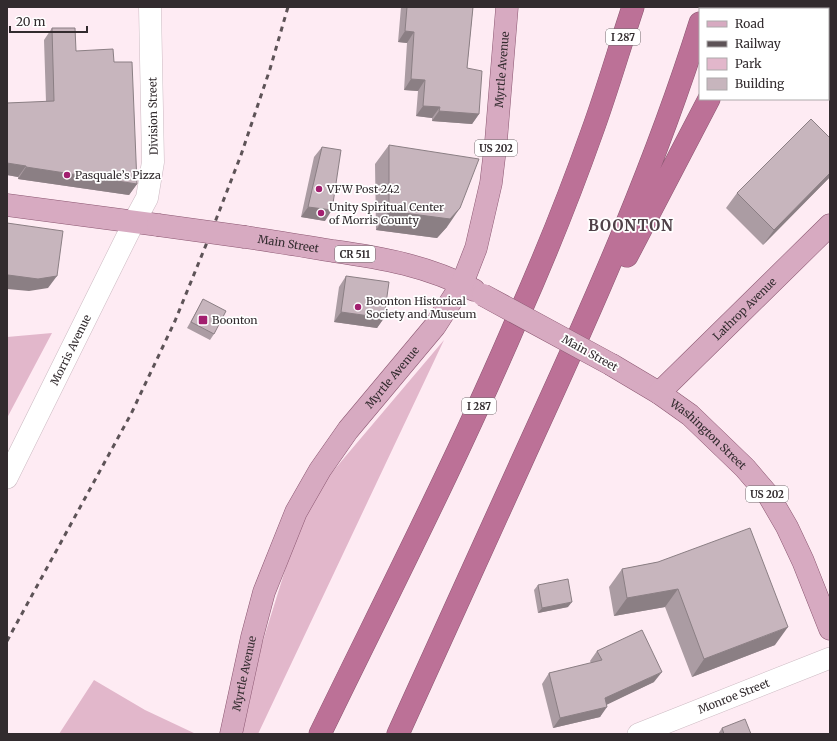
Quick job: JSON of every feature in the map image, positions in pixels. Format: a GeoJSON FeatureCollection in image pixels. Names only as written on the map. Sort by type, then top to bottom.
{"type":"FeatureCollection","features":[{"type":"Feature","properties":{"kind":"highway","name":"I 287"},"geometry":{"type":"LineString","coordinates":[[320,734],[442,484],[518,317],[557,225],[592,131],[633,7]]}},
{"type":"Feature","properties":{"kind":"highway"},"geometry":{"type":"LineString","coordinates":[[398,734],[579,335],[654,154],[699,26]]}},
{"type":"Feature","properties":{"kind":"highway"},"geometry":{"type":"LineString","coordinates":[[537,429],[708,100]]}},
{"type":"Feature","properties":{"kind":"main road","name":"Myrtle Avenue"},"geometry":{"type":"LineString","coordinates":[[231,734],[252,637],[264,592],[296,512],[320,470],[348,430],[435,326],[462,284],[476,248],[491,183],[507,7]]}},
{"type":"Feature","properties":{"kind":"main road","name":"Main Street"},"geometry":{"type":"LineString","coordinates":[[7,205],[245,237],[383,258],[410,265],[462,284],[612,365],[659,393]]}},
{"type":"Feature","properties":{"kind":"main road","name":"Lathrop Avenue"},"geometry":{"type":"LineString","coordinates":[[659,393],[830,225]]}},
{"type":"Feature","properties":{"kind":"main road","name":"Washington Street"},"geometry":{"type":"LineString","coordinates":[[659,393],[690,415],[717,440],[745,468],[769,496],[803,561],[830,629]]}},
{"type":"Feature","properties":{"kind":"street","name":"Division Street"},"geometry":{"type":"LineString","coordinates":[[134,222],[147,198],[153,162],[150,7]]}},
{"type":"Feature","properties":{"kind":"street","name":"Morris Avenue"},"geometry":{"type":"LineString","coordinates":[[7,478],[134,222]]}},
{"type":"Feature","properties":{"kind":"street","name":"Monroe Street"},"geometry":{"type":"LineString","coordinates":[[638,734],[830,658]]}},
{"type":"Feature","properties":{"kind":"green space"},"geometry":{"type":"Polygon","coordinates":[[[52,333],[7,418],[7,337],[52,333]]]}},
{"type":"Feature","properties":{"kind":"green space"},"geometry":{"type":"Polygon","coordinates":[[[444,340],[258,734],[234,734],[306,503],[444,340]]]}},
{"type":"Feature","properties":{"kind":"green space"},"geometry":{"type":"Polygon","coordinates":[[[94,680],[145,710],[196,734],[59,734],[94,680]]]}},
{"type":"Feature","properties":{"kind":"building"},"geometry":{"type":"Polygon","coordinates":[[[407,7],[473,7],[467,68],[482,71],[479,114],[439,111],[440,107],[423,106],[425,80],[411,79],[414,32],[405,31],[407,7]]]}},
{"type":"Feature","properties":{"kind":"building"},"geometry":{"type":"Polygon","coordinates":[[[52,28],[75,28],[76,51],[113,49],[114,62],[132,62],[137,184],[7,163],[7,103],[54,101],[52,28]]]}},
{"type":"Feature","properties":{"kind":"building"},"geometry":{"type":"Polygon","coordinates":[[[811,119],[830,138],[830,173],[774,230],[737,193],[811,119]]]}},
{"type":"Feature","properties":{"kind":"building"},"geometry":{"type":"Polygon","coordinates":[[[389,145],[479,159],[460,208],[450,219],[389,211],[389,145]]]}},
{"type":"Feature","properties":{"kind":"building","name":"VFW Post 242"},"geometry":{"type":"Polygon","coordinates":[[[322,147],[341,150],[332,210],[308,207],[322,147]]]}},
{"type":"Feature","properties":{"kind":"building"},"geometry":{"type":"Polygon","coordinates":[[[7,223],[63,231],[57,276],[38,279],[8,275],[7,284],[7,223]]]}},
{"type":"Feature","properties":{"kind":"building","name":"Boonton Historical Society and Museum"},"geometry":{"type":"Polygon","coordinates":[[[346,276],[389,282],[384,318],[341,312],[346,276]]]}},
{"type":"Feature","properties":{"kind":"building"},"geometry":{"type":"Polygon","coordinates":[[[203,299],[226,311],[214,334],[191,322],[203,299]]]}},
{"type":"Feature","properties":{"kind":"building"},"geometry":{"type":"Polygon","coordinates":[[[750,528],[788,627],[704,659],[678,589],[627,598],[622,569],[658,562],[750,528]]]}},
{"type":"Feature","properties":{"kind":"building"},"geometry":{"type":"Polygon","coordinates":[[[568,579],[572,602],[542,608],[538,585],[568,579]]]}},
{"type":"Feature","properties":{"kind":"building"},"geometry":{"type":"Polygon","coordinates":[[[642,630],[662,672],[605,698],[607,707],[560,718],[549,673],[602,660],[597,651],[642,630]]]}},
{"type":"Feature","properties":{"kind":"building"},"geometry":{"type":"Polygon","coordinates":[[[745,719],[751,734],[724,734],[722,728],[745,719]]]}},
{"type":"Feature","properties":{"kind":"railway"},"geometry":{"type":"LineString","coordinates":[[7,641],[131,414],[175,321],[241,155],[270,69],[288,7]]}},
{"type":"Feature","properties":{"kind":"place","name":"Pasquale’s Pizza"},"geometry":{"type":"Point","coordinates":[67,175]}},
{"type":"Feature","properties":{"kind":"place","name":"VFW Post 242"},"geometry":{"type":"Point","coordinates":[319,189]}},
{"type":"Feature","properties":{"kind":"place","name":"Unity Spiritual Center of Morris County"},"geometry":{"type":"Point","coordinates":[321,213]}},
{"type":"Feature","properties":{"kind":"place","name":"Boonton Historical Society and Museum"},"geometry":{"type":"Point","coordinates":[358,307]}},
{"type":"Feature","properties":{"kind":"place","name":"Boonton"},"geometry":{"type":"Point","coordinates":[203,320]}},
{"type":"Feature","properties":{"kind":"district","name":"BOONTON"},"geometry":{"type":"Point","coordinates":[631,226]}}]}
